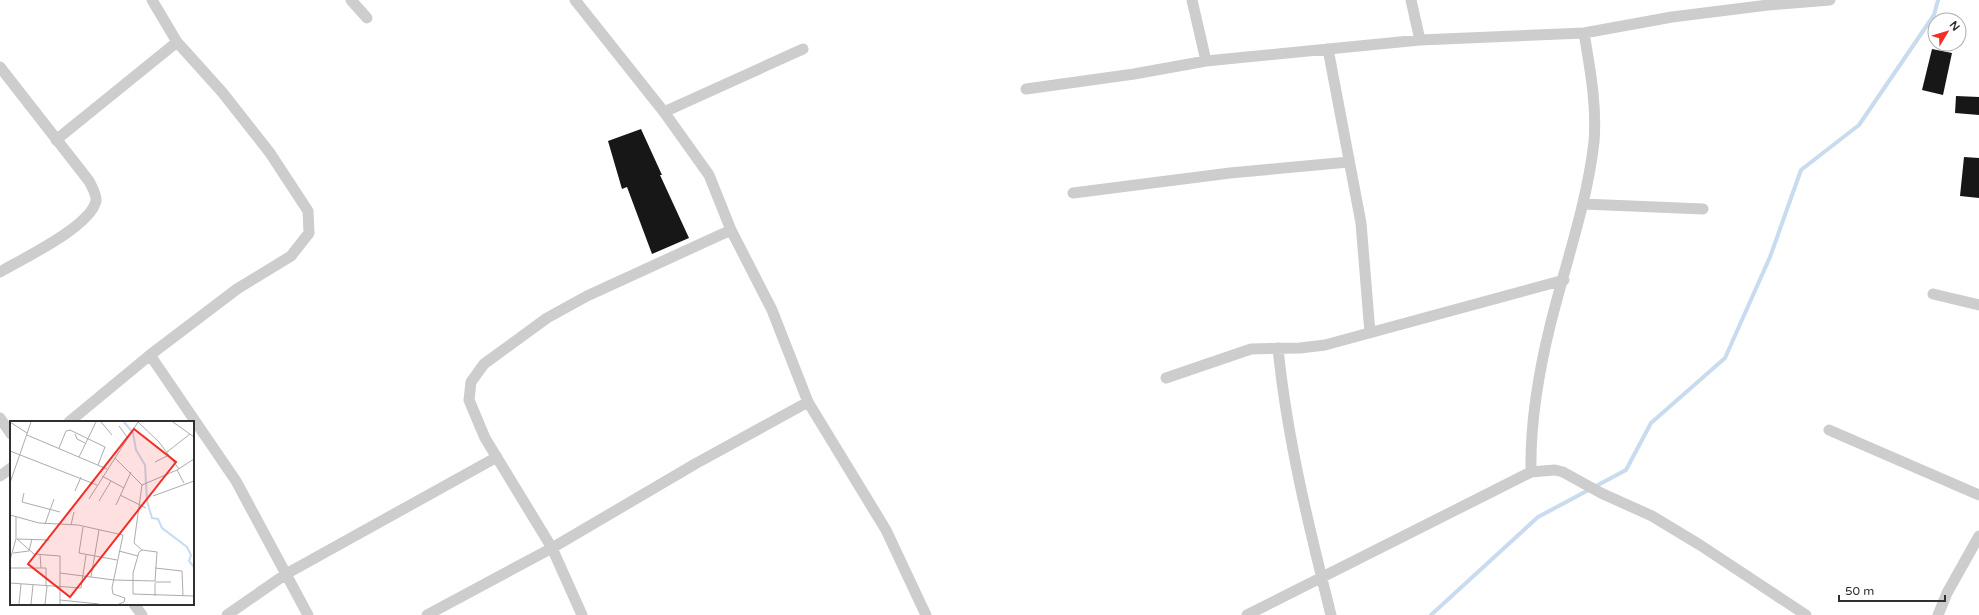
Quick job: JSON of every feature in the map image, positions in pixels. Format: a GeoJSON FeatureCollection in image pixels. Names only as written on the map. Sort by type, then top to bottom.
{"type":"FeatureCollection","features":[{"type":"Feature","properties":{"kind":"street"},"geometry":{"type":"LineString","coordinates":[[70,421],[150,355],[237,289],[291,256],[308,233],[308,211],[270,153],[222,92],[177,42],[152,0]]}},
{"type":"Feature","properties":{"kind":"street"},"geometry":{"type":"LineString","coordinates":[[351,0],[367,18]]}},
{"type":"Feature","properties":{"kind":"street"},"geometry":{"type":"LineString","coordinates":[[575,0],[664,112],[709,175],[731,230],[772,310],[808,402],[886,530],[926,615]]}},
{"type":"Feature","properties":{"kind":"street"},"geometry":{"type":"LineString","coordinates":[[1192,0],[1206,61]]}},
{"type":"Feature","properties":{"kind":"street"},"geometry":{"type":"LineString","coordinates":[[1411,0],[1420,40]]}},
{"type":"Feature","properties":{"kind":"street"},"geometry":{"type":"LineString","coordinates":[[1026,89],[1134,74],[1206,61],[1420,40],[1584,33],[1672,17],[1768,5],[1830,0]]}},
{"type":"Feature","properties":{"kind":"street"},"geometry":{"type":"LineString","coordinates":[[1531,472],[1530,445],[1540,374],[1551,321],[1564,280],[1583,204],[1594,141],[1595,113],[1584,33]]}},
{"type":"Feature","properties":{"kind":"street"},"geometry":{"type":"LineString","coordinates":[[56,140],[177,42]]}},
{"type":"Feature","properties":{"kind":"street"},"geometry":{"type":"LineString","coordinates":[[664,112],[803,49]]}},
{"type":"Feature","properties":{"kind":"street"},"geometry":{"type":"LineString","coordinates":[[1328,49],[1361,223],[1370,333]]}},
{"type":"Feature","properties":{"kind":"street"},"geometry":{"type":"LineString","coordinates":[[0,67],[89,181],[94,191],[96,201],[90,211],[69,232],[0,272]]}},
{"type":"Feature","properties":{"kind":"street"},"geometry":{"type":"LineString","coordinates":[[1073,193],[1230,173],[1349,162]]}},
{"type":"Feature","properties":{"kind":"street"},"geometry":{"type":"LineString","coordinates":[[1583,204],[1703,209]]}},
{"type":"Feature","properties":{"kind":"street"},"geometry":{"type":"LineString","coordinates":[[582,615],[552,548],[486,438],[469,400],[471,382],[484,364],[553,314],[586,296],[731,230]]}},
{"type":"Feature","properties":{"kind":"street"},"geometry":{"type":"LineString","coordinates":[[1166,378],[1251,349],[1325,345],[1564,280]]}},
{"type":"Feature","properties":{"kind":"street"},"geometry":{"type":"LineString","coordinates":[[1933,294],[1979,305]]}},
{"type":"Feature","properties":{"kind":"street"},"geometry":{"type":"LineString","coordinates":[[1278,348],[1281,380],[1297,471],[1331,615]]}},
{"type":"Feature","properties":{"kind":"street"},"geometry":{"type":"LineString","coordinates":[[150,355],[236,481],[308,615]]}},
{"type":"Feature","properties":{"kind":"street"},"geometry":{"type":"LineString","coordinates":[[427,615],[552,548],[696,464],[808,402]]}},
{"type":"Feature","properties":{"kind":"street"},"geometry":{"type":"LineString","coordinates":[[0,418],[10,433]]}},
{"type":"Feature","properties":{"kind":"street"},"geometry":{"type":"LineString","coordinates":[[1829,430],[1979,495]]}},
{"type":"Feature","properties":{"kind":"street"},"geometry":{"type":"LineString","coordinates":[[227,615],[286,574],[497,457]]}},
{"type":"Feature","properties":{"kind":"street"},"geometry":{"type":"LineString","coordinates":[[0,476],[10,469]]}},
{"type":"Feature","properties":{"kind":"street"},"geometry":{"type":"LineString","coordinates":[[1247,615],[1322,579],[1531,472],[1555,470],[1563,472],[1601,493],[1652,516],[1700,545],[1806,615]]}},
{"type":"Feature","properties":{"kind":"street"},"geometry":{"type":"LineString","coordinates":[[1938,615],[1947,593],[1979,536]]}},
{"type":"Feature","properties":{"kind":"street"},"geometry":{"type":"LineString","coordinates":[[135,605],[142,615]]}},
{"type":"Feature","properties":{"kind":"building"},"geometry":{"type":"Polygon","coordinates":[[[1931,52],[1952,53],[1943,95],[1922,90],[1931,52]]]}},
{"type":"Feature","properties":{"kind":"building"},"geometry":{"type":"Polygon","coordinates":[[[1956,96],[1979,97],[1979,115],[1955,113],[1956,96]]]}},
{"type":"Feature","properties":{"kind":"building"},"geometry":{"type":"Polygon","coordinates":[[[641,129],[689,238],[652,254],[627,187],[622,189],[608,141],[641,129]]]}},
{"type":"Feature","properties":{"kind":"building"},"geometry":{"type":"Polygon","coordinates":[[[1964,157],[1979,158],[1979,198],[1960,196],[1964,157]]]}},
{"type":"Feature","properties":{"kind":"waterway"},"geometry":{"type":"LineString","coordinates":[[1431,615],[1538,517],[1626,470],[1651,423],[1725,358],[1770,257],[1801,170],[1859,125],[1934,15],[1938,0]]}}]}
